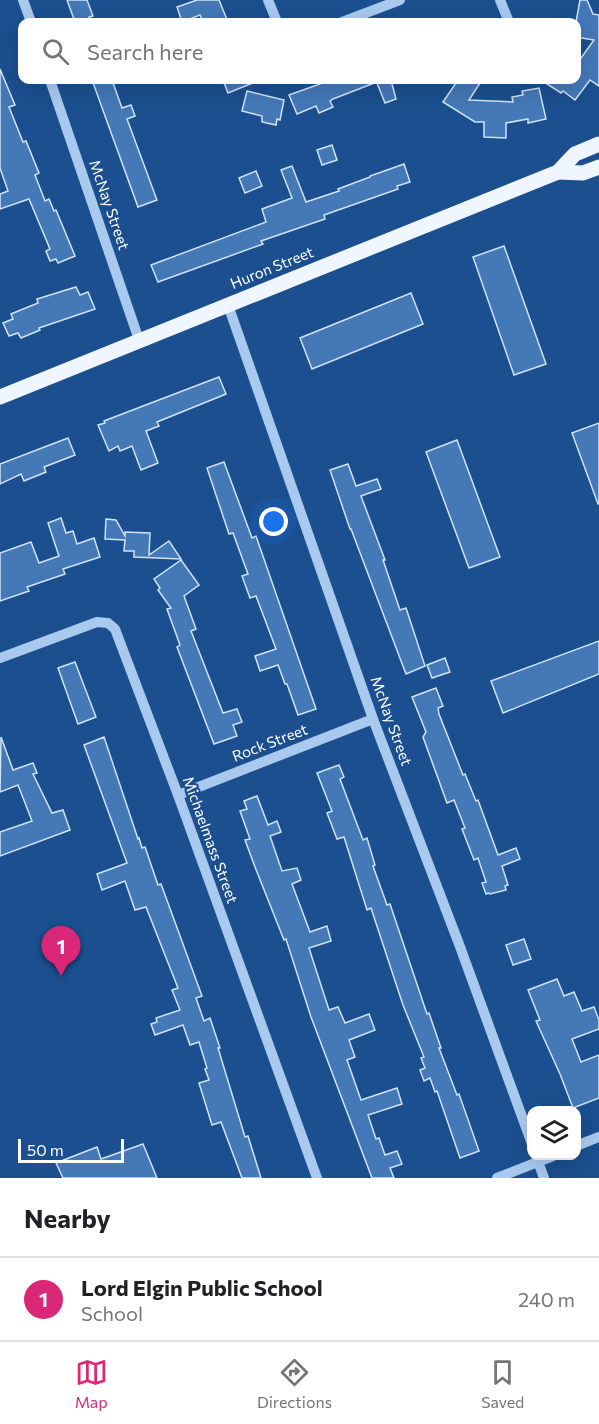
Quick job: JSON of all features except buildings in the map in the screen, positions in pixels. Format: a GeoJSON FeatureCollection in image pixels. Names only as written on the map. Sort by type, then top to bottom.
{"type":"FeatureCollection","features":[{"type":"Feature","properties":{"kind":"main road","name":"Huron Street"},"geometry":{"type":"LineString","coordinates":[[558,172],[575,154],[599,144]]}},
{"type":"Feature","properties":{"kind":"main road","name":"Huron Street"},"geometry":{"type":"LineString","coordinates":[[0,397],[558,172],[583,173],[599,167]]}},
{"type":"Feature","properties":{"kind":"street"},"geometry":{"type":"LineString","coordinates":[[23,0],[30,18]]}},
{"type":"Feature","properties":{"kind":"street"},"geometry":{"type":"LineString","coordinates":[[268,0],[275,18]]}},
{"type":"Feature","properties":{"kind":"street"},"geometry":{"type":"LineString","coordinates":[[353,18],[400,0]]}},
{"type":"Feature","properties":{"kind":"street"},"geometry":{"type":"LineString","coordinates":[[500,0],[507,18]]}},
{"type":"Feature","properties":{"kind":"street","name":"McNay Street"},"geometry":{"type":"LineString","coordinates":[[51,84],[139,340]]}},
{"type":"Feature","properties":{"kind":"street","name":"McNay Street"},"geometry":{"type":"LineString","coordinates":[[228,305],[373,719],[459,944],[527,1133]]}},
{"type":"Feature","properties":{"kind":"street","name":"Michaelmass Street"},"geometry":{"type":"LineString","coordinates":[[0,658],[97,622],[108,623],[115,630],[178,795],[317,1178]]}},
{"type":"Feature","properties":{"kind":"street","name":"Rock Street"},"geometry":{"type":"LineString","coordinates":[[178,795],[373,719]]}},
{"type":"Feature","properties":{"kind":"street"},"geometry":{"type":"LineString","coordinates":[[581,1144],[599,1137]]}},
{"type":"Feature","properties":{"kind":"street"},"geometry":{"type":"LineString","coordinates":[[496,1178],[535,1160]]}},
{"type":"Feature","properties":{"kind":"street"},"geometry":{"type":"LineString","coordinates":[[537,1160],[544,1178]]}},
{"type":"Feature","properties":{"kind":"place","name":"Lord Elgin Public School"},"geometry":{"type":"Point","coordinates":[61,976]}}]}
